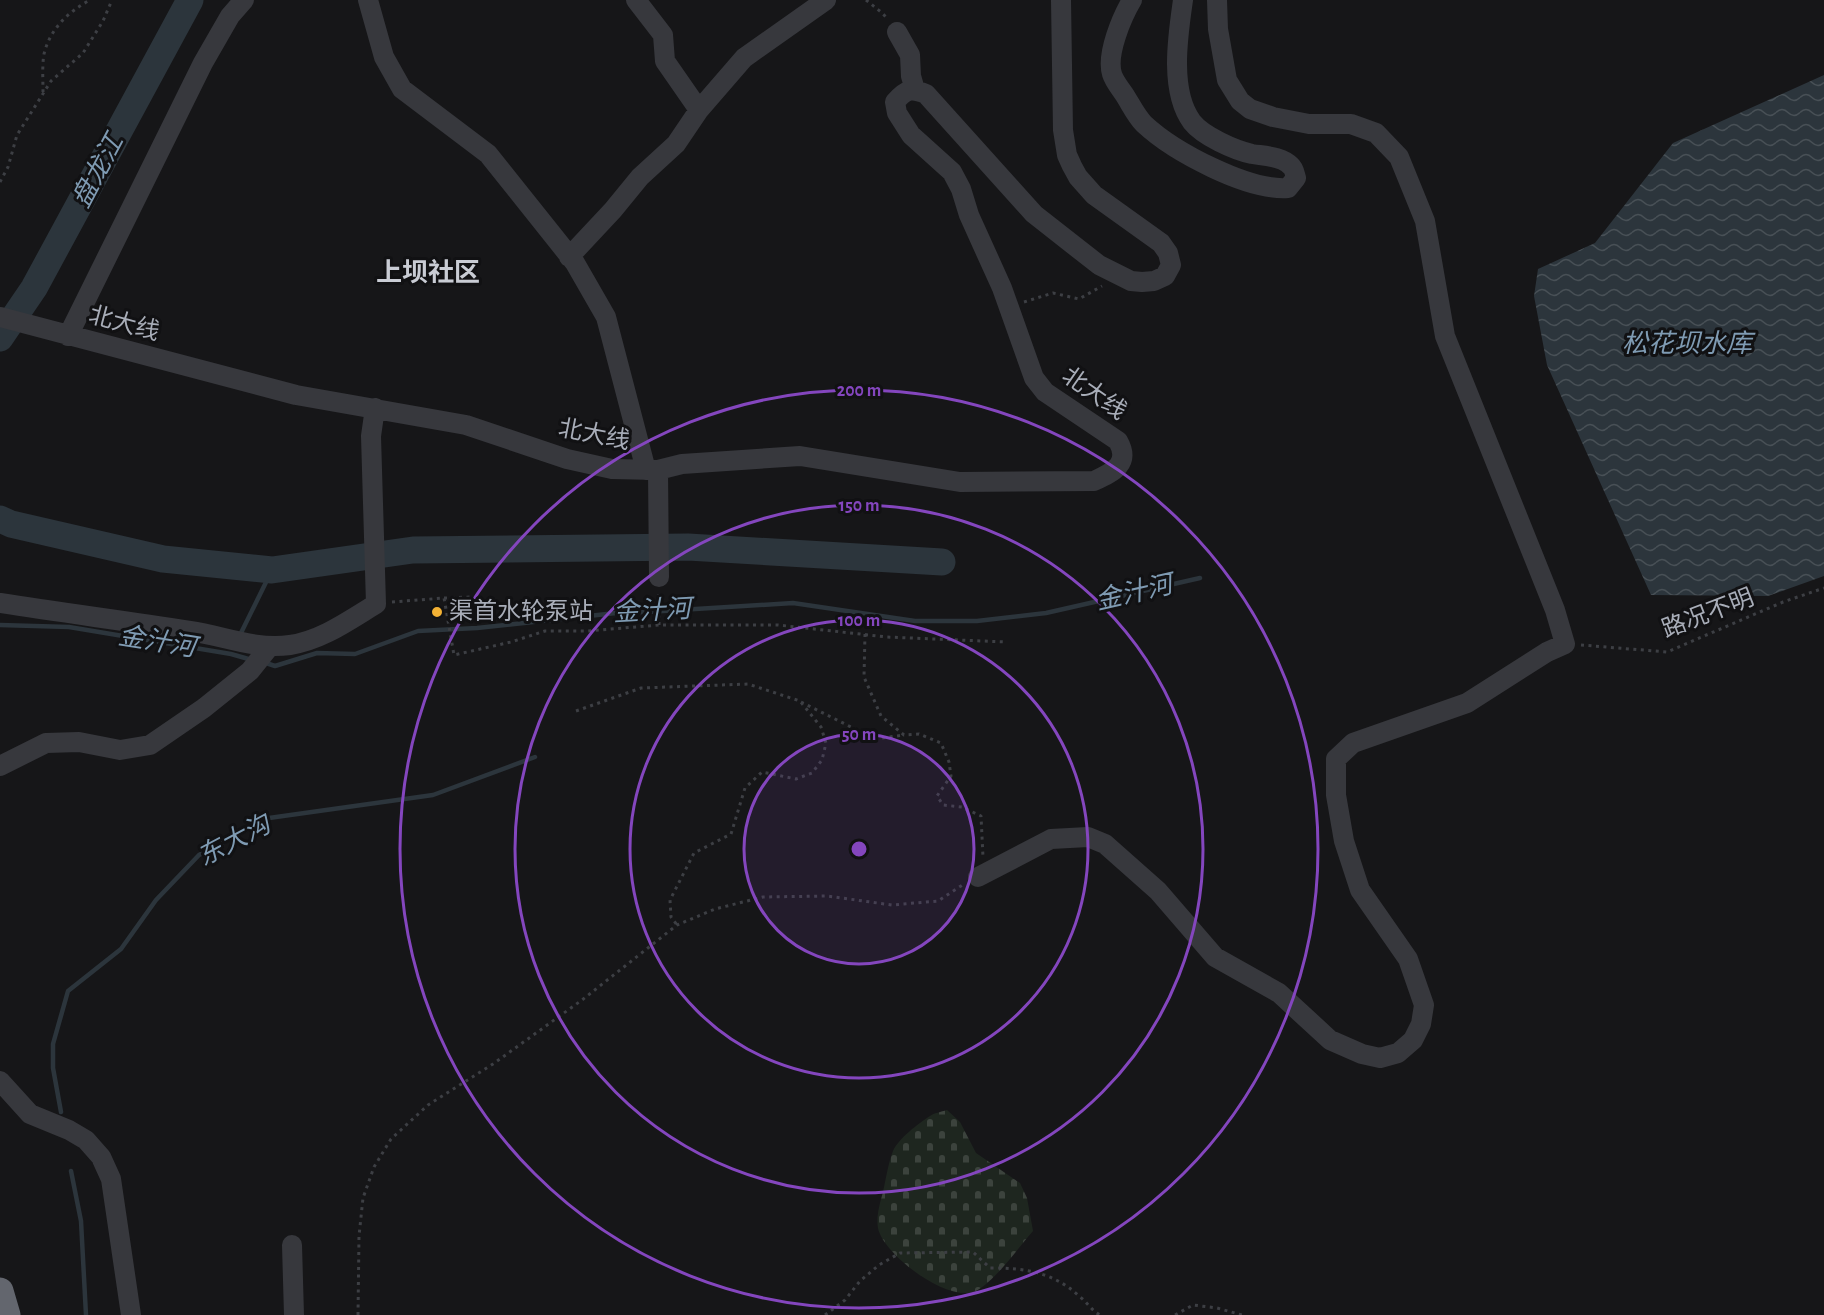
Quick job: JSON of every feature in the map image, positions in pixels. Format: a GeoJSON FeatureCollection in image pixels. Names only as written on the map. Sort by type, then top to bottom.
{"type":"FeatureCollection","features":[{"type":"Feature","properties":{"kind":"highway"},"geometry":{"type":"LineString","coordinates":[[0,1291],[7,1315]]}},
{"type":"Feature","properties":{"kind":"street"},"geometry":{"type":"LineString","coordinates":[[64,335],[203,63],[230,16],[244,0]]}},
{"type":"Feature","properties":{"kind":"street"},"geometry":{"type":"LineString","coordinates":[[368,0],[384,57],[402,89],[488,154],[569,256],[606,317],[652,470],[658,502],[659,577]]}},
{"type":"Feature","properties":{"kind":"street"},"geometry":{"type":"LineString","coordinates":[[636,0],[663,35],[666,61],[699,110]]}},
{"type":"Feature","properties":{"kind":"street"},"geometry":{"type":"LineString","coordinates":[[897,32],[910,55],[911,76],[915,90],[926,94],[936,103],[1034,214],[1099,265],[1120,277],[1131,281],[1154,281],[1165,276],[1170,265],[1168,253],[1161,243],[1094,195],[1078,177],[1067,155],[1063,130],[1061,0]]}},
{"type":"Feature","properties":{"kind":"street"},"geometry":{"type":"LineString","coordinates":[[1132,0],[1119,26],[1112,53],[1111,74],[1143,123],[1174,147],[1207,166],[1253,184],[1276,189],[1288,188],[1296,178],[1292,166],[1281,159],[1231,148],[1192,122],[1182,102],[1178,74],[1177,43],[1183,0]]}},
{"type":"Feature","properties":{"kind":"street"},"geometry":{"type":"LineString","coordinates":[[978,877],[1051,839],[1088,837],[1105,844],[1158,891],[1215,957],[1280,993],[1330,1040],[1362,1054],[1380,1058],[1398,1053],[1413,1040],[1421,1024],[1424,1005],[1408,959],[1360,890],[1342,830],[1336,795],[1336,759],[1353,743],[1467,703],[1547,652],[1565,644],[1555,610],[1445,336],[1425,221],[1399,157],[1376,133],[1351,124],[1310,124],[1273,117],[1250,109],[1240,101],[1227,80],[1218,29],[1217,0]]}},
{"type":"Feature","properties":{"kind":"street"},"geometry":{"type":"LineString","coordinates":[[569,256],[614,210],[640,177],[676,144],[699,110],[744,58],[819,5]]}},
{"type":"Feature","properties":{"kind":"street","name":"北大线"},"geometry":{"type":"LineString","coordinates":[[0,317],[296,395],[466,425],[567,459],[612,469],[652,470],[682,464],[800,456],[960,482],[1094,481],[1110,473],[1121,463],[1123,450],[1118,441],[1044,392],[1034,378],[1002,288],[969,215],[961,189],[952,172],[911,135],[897,112],[895,102],[903,92],[915,90]]}},
{"type":"Feature","properties":{"kind":"street"},"geometry":{"type":"LineString","coordinates":[[0,603],[194,632],[260,648],[291,645],[325,635],[376,604],[371,436],[375,408]]}},
{"type":"Feature","properties":{"kind":"street"},"geometry":{"type":"LineString","coordinates":[[0,766],[46,743],[79,742],[120,750],[150,745],[204,708],[250,671],[260,648]]}},
{"type":"Feature","properties":{"kind":"street"},"geometry":{"type":"LineString","coordinates":[[0,1081],[30,1114],[78,1135],[86,1140],[101,1157],[111,1179],[131,1315]]}},
{"type":"Feature","properties":{"kind":"street"},"geometry":{"type":"LineString","coordinates":[[292,1245],[294,1315]]}},
{"type":"Feature","properties":{"kind":"path"},"geometry":{"type":"LineString","coordinates":[[42,94],[44,54],[54,29],[76,7],[90,0]]}},
{"type":"Feature","properties":{"kind":"path"},"geometry":{"type":"LineString","coordinates":[[0,182],[8,167],[17,135],[42,94],[51,81],[83,52],[103,21],[112,0]]}},
{"type":"Feature","properties":{"kind":"path"},"geometry":{"type":"LineString","coordinates":[[866,0],[881,12],[897,32]]}},
{"type":"Feature","properties":{"kind":"path"},"geometry":{"type":"LineString","coordinates":[[1009,307],[1053,293],[1079,299],[1120,277]]}},
{"type":"Feature","properties":{"kind":"path","name":"路况不明"},"geometry":{"type":"LineString","coordinates":[[1565,644],[1667,652],[1783,602],[1824,588]]}},
{"type":"Feature","properties":{"kind":"path"},"geometry":{"type":"LineString","coordinates":[[376,604],[471,597],[478,601]]}},
{"type":"Feature","properties":{"kind":"path"},"geometry":{"type":"LineString","coordinates":[[444,598],[454,655],[511,642],[545,631],[587,631],[659,625],[778,625],[887,637],[1007,642]]}},
{"type":"Feature","properties":{"kind":"path"},"geometry":{"type":"LineString","coordinates":[[659,604],[659,625]]}},
{"type":"Feature","properties":{"kind":"path"},"geometry":{"type":"LineString","coordinates":[[866,634],[864,677],[881,716],[904,735]]}},
{"type":"Feature","properties":{"kind":"path"},"geometry":{"type":"LineString","coordinates":[[358,1315],[359,1236],[363,1198],[374,1167],[391,1140],[428,1105],[520,1045],[582,1000],[677,925],[715,909],[763,897],[826,896],[892,905],[938,901],[978,877],[983,856],[981,816],[962,807],[943,805],[937,796],[951,776],[949,762],[941,743],[919,734],[875,739],[800,701],[748,684],[641,688],[576,711]]}},
{"type":"Feature","properties":{"kind":"path"},"geometry":{"type":"LineString","coordinates":[[677,925],[671,917],[670,900],[694,853],[731,834],[745,788],[762,772],[796,778],[812,773],[822,760],[826,743],[821,727],[800,701]]}},
{"type":"Feature","properties":{"kind":"path"},"geometry":{"type":"LineString","coordinates":[[825,1315],[845,1300],[860,1281],[879,1265],[900,1253],[925,1251],[973,1252],[990,1268],[1014,1268],[1037,1272],[1059,1280],[1100,1315]]}},
{"type":"Feature","properties":{"kind":"path"},"geometry":{"type":"LineString","coordinates":[[1175,1315],[1193,1305],[1217,1308],[1242,1315]]}},
{"type":"Feature","properties":{"kind":"green space"},"geometry":{"type":"Polygon","coordinates":[[[947,1110],[960,1122],[976,1153],[1020,1183],[1027,1198],[1033,1231],[991,1280],[976,1291],[964,1293],[934,1284],[918,1274],[891,1251],[882,1239],[878,1228],[879,1210],[893,1151],[909,1132],[925,1119],[947,1110]]]}},
{"type":"Feature","properties":{"kind":"water","name":"松花坝水库"},"geometry":{"type":"Polygon","coordinates":[[[1824,75],[1824,576],[1768,596],[1651,595],[1547,365],[1534,296],[1538,269],[1595,243],[1673,143],[1824,75]]]}},
{"type":"Feature","properties":{"kind":"waterway","name":"盘龙江"},"geometry":{"type":"LineString","coordinates":[[0,338],[34,288],[190,0]]}},
{"type":"Feature","properties":{"kind":"waterway"},"geometry":{"type":"LineString","coordinates":[[0,519],[11,524],[163,559],[272,570],[413,550],[688,547],[942,562]]}},
{"type":"Feature","properties":{"kind":"waterway"},"geometry":{"type":"LineString","coordinates":[[240,635],[272,570]]}},
{"type":"Feature","properties":{"kind":"waterway","name":"金汁河"},"geometry":{"type":"LineString","coordinates":[[263,662],[275,666],[317,653],[355,654],[418,631],[477,628],[616,613],[793,603],[915,621],[977,621],[1046,613],[1200,578]]}},
{"type":"Feature","properties":{"kind":"waterway","name":"金汁河"},"geometry":{"type":"LineString","coordinates":[[0,625],[69,627],[231,654],[252,660]]}},
{"type":"Feature","properties":{"kind":"waterway","name":"东大沟"},"geometry":{"type":"LineString","coordinates":[[61,1112],[53,1068],[53,1044],[68,991],[121,949],[156,900],[199,855],[269,818],[433,795],[535,757]]}},
{"type":"Feature","properties":{"kind":"waterway","name":"东大沟"},"geometry":{"type":"LineString","coordinates":[[71,1171],[81,1221],[86,1315]]}},
{"type":"Feature","properties":{"kind":"place","name":"渠首水轮泵站"},"geometry":{"type":"Point","coordinates":[437,612]}},
{"type":"Feature","properties":{"kind":"district","name":"上坝社区"},"geometry":{"type":"Point","coordinates":[428,273]}}]}
